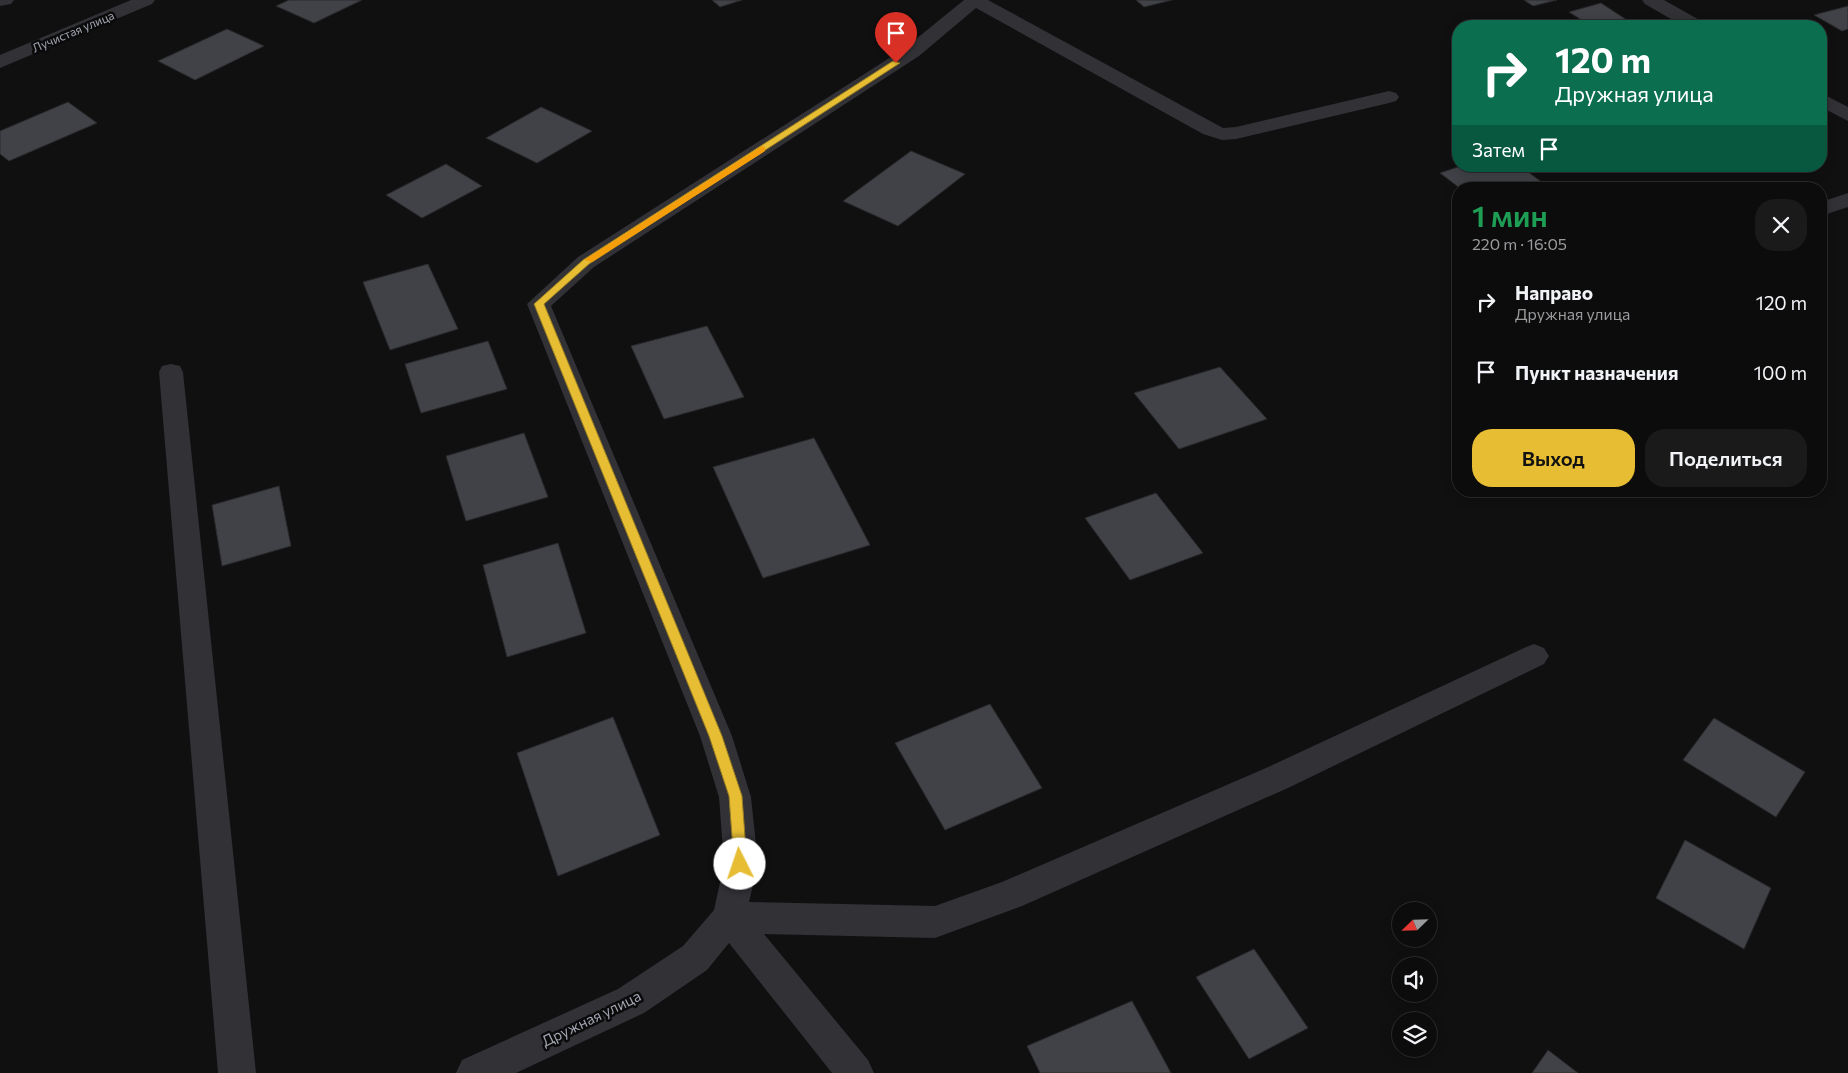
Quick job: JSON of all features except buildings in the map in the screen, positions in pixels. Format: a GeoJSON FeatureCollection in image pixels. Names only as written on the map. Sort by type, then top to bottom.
{"type":"FeatureCollection","features":[{"type":"Feature","properties":{"kind":"street"},"geometry":{"type":"LineString","coordinates":[[0,2],[4,0]]}},
{"type":"Feature","properties":{"kind":"street","name":"Лучистая улица"},"geometry":{"type":"LineString","coordinates":[[0,62],[146,0]]}},
{"type":"Feature","properties":{"kind":"street"},"geometry":{"type":"LineString","coordinates":[[975,0],[1210,130],[1222,134],[1236,133],[1390,97]]}},
{"type":"Feature","properties":{"kind":"street","name":"Дружная улица"},"geometry":{"type":"LineString","coordinates":[[475,1073],[631,1001],[695,958],[729,917],[740,864],[735,796],[716,736],[539,304],[586,262],[912,52],[975,0]]}},
{"type":"Feature","properties":{"kind":"street"},"geometry":{"type":"LineString","coordinates":[[1651,0],[1686,20]]}},
{"type":"Feature","properties":{"kind":"street"},"geometry":{"type":"LineString","coordinates":[[1827,103],[1848,115]]}},
{"type":"Feature","properties":{"kind":"street"},"geometry":{"type":"LineString","coordinates":[[1827,208],[1848,199]]}},
{"type":"Feature","properties":{"kind":"street"},"geometry":{"type":"LineString","coordinates":[[171,372],[237,1073]]}},
{"type":"Feature","properties":{"kind":"street"},"geometry":{"type":"LineString","coordinates":[[729,917],[935,922],[1010,895],[1268,782],[1534,656]]}},
{"type":"Feature","properties":{"kind":"street"},"geometry":{"type":"LineString","coordinates":[[729,917],[855,1073]]}},
{"type":"Feature","properties":{"kind":"slow traffic"},"geometry":{"type":"LineString","coordinates":[[589,260],[762,149]]}},
{"type":"Feature","properties":{"kind":"route"},"geometry":{"type":"LineString","coordinates":[[740,864],[735,796],[716,736],[539,304],[586,262],[896,63]]}}]}
